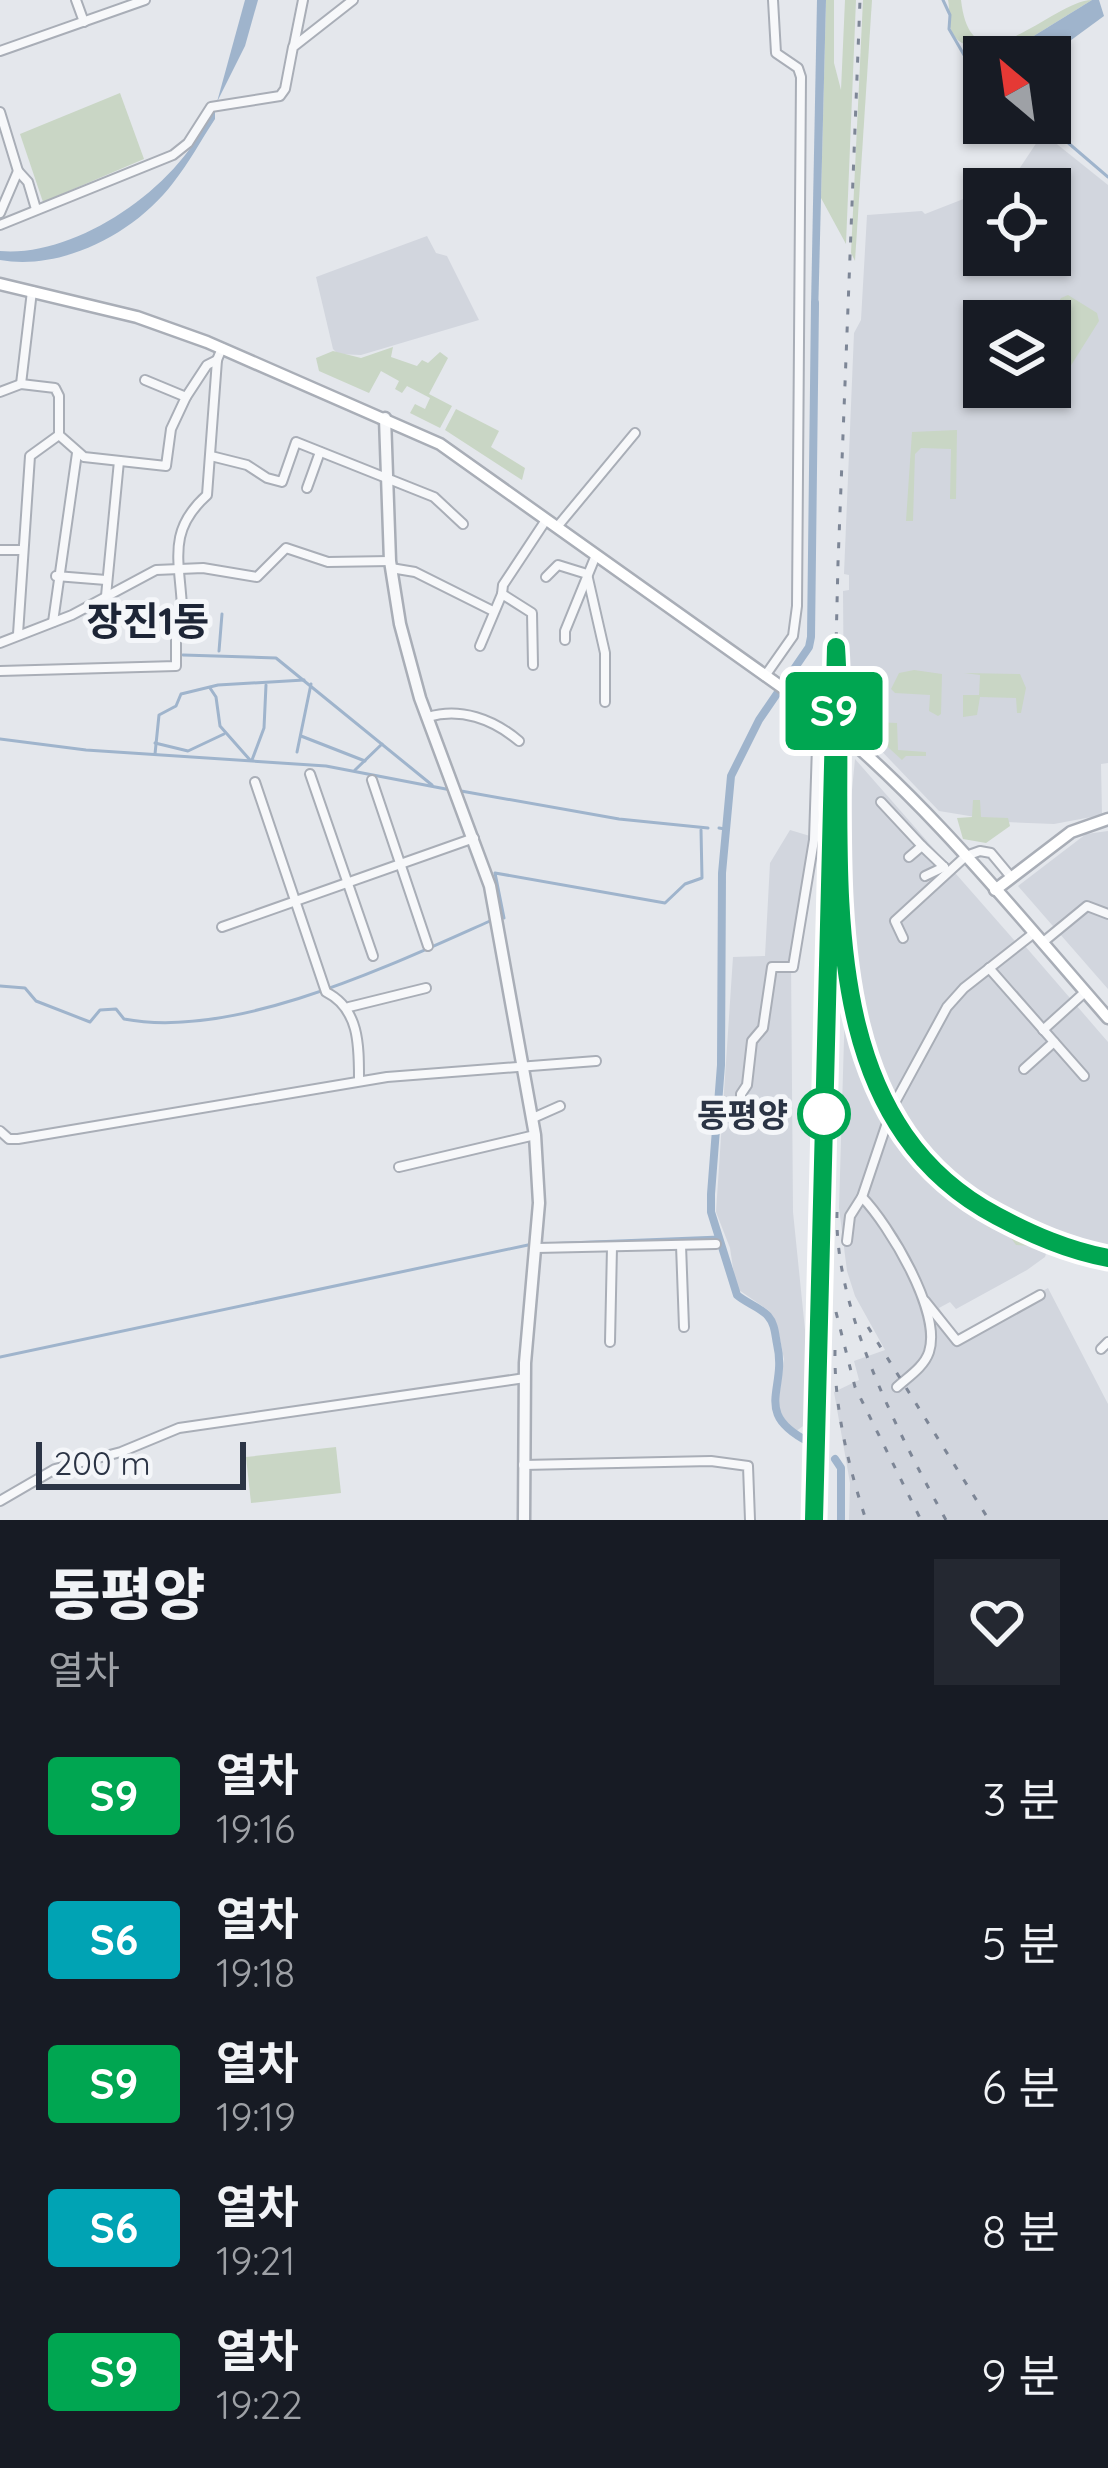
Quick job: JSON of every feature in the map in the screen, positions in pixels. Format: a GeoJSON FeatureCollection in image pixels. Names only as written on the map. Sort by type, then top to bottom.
{"type":"FeatureCollection","features":[{"type":"Feature","properties":{"kind":"main road"},"geometry":{"type":"LineString","coordinates":[[0,284],[136,317],[440,444],[818,713],[890,775],[1108,1018]]}},
{"type":"Feature","properties":{"kind":"main road"},"geometry":{"type":"LineString","coordinates":[[995,890],[1071,832],[1108,819]]}},
{"type":"Feature","properties":{"kind":"street"},"geometry":{"type":"LineString","coordinates":[[76,0],[84,22]]}},
{"type":"Feature","properties":{"kind":"street"},"geometry":{"type":"LineString","coordinates":[[0,51],[145,0]]}},
{"type":"Feature","properties":{"kind":"street"},"geometry":{"type":"LineString","coordinates":[[0,225],[182,150],[211,107],[280,96],[303,0]]}},
{"type":"Feature","properties":{"kind":"street"},"geometry":{"type":"LineString","coordinates":[[293,47],[353,0]]}},
{"type":"Feature","properties":{"kind":"street"},"geometry":{"type":"LineString","coordinates":[[769,679],[793,636],[797,606],[801,281],[801,77],[797,68],[776,53],[773,0]]}},
{"type":"Feature","properties":{"kind":"street"},"geometry":{"type":"LineString","coordinates":[[0,112],[18,171],[28,182],[37,209]]}},
{"type":"Feature","properties":{"kind":"street"},"geometry":{"type":"LineString","coordinates":[[0,213],[18,171]]}},
{"type":"Feature","properties":{"kind":"street"},"geometry":{"type":"LineString","coordinates":[[21,384],[32,291]]}},
{"type":"Feature","properties":{"kind":"street"},"geometry":{"type":"LineString","coordinates":[[77,453],[166,466],[171,429],[186,397],[219,354]]}},
{"type":"Feature","properties":{"kind":"street"},"geometry":{"type":"LineString","coordinates":[[0,670],[176,666],[176,616],[182,606],[181,525],[207,495],[219,354]]}},
{"type":"Feature","properties":{"kind":"street"},"geometry":{"type":"LineString","coordinates":[[145,380],[186,397]]}},
{"type":"Feature","properties":{"kind":"street"},"geometry":{"type":"LineString","coordinates":[[0,392],[21,384],[58,392],[59,435]]}},
{"type":"Feature","properties":{"kind":"street"},"geometry":{"type":"LineString","coordinates":[[385,418],[390,565],[411,674],[474,838],[499,922],[535,1136],[537,1248],[525,1378],[524,1520]]}},
{"type":"Feature","properties":{"kind":"street"},"geometry":{"type":"LineString","coordinates":[[480,646],[503,585],[552,523],[635,433]]}},
{"type":"Feature","properties":{"kind":"street"},"geometry":{"type":"LineString","coordinates":[[53,622],[77,453],[59,435]]}},
{"type":"Feature","properties":{"kind":"street"},"geometry":{"type":"LineString","coordinates":[[18,634],[30,456],[59,435]]}},
{"type":"Feature","properties":{"kind":"street"},"geometry":{"type":"LineString","coordinates":[[211,457],[247,465],[282,482],[296,442],[434,497],[464,524]]}},
{"type":"Feature","properties":{"kind":"street"},"geometry":{"type":"LineString","coordinates":[[307,488],[320,452]]}},
{"type":"Feature","properties":{"kind":"street"},"geometry":{"type":"LineString","coordinates":[[106,597],[119,461]]}},
{"type":"Feature","properties":{"kind":"street"},"geometry":{"type":"LineString","coordinates":[[0,644],[156,570],[257,577],[286,548],[328,562],[390,565],[415,572],[493,611]]}},
{"type":"Feature","properties":{"kind":"street"},"geometry":{"type":"LineString","coordinates":[[0,550],[22,550]]}},
{"type":"Feature","properties":{"kind":"street"},"geometry":{"type":"LineString","coordinates":[[565,640],[596,555]]}},
{"type":"Feature","properties":{"kind":"street"},"geometry":{"type":"LineString","coordinates":[[546,577],[558,565],[587,574]]}},
{"type":"Feature","properties":{"kind":"street"},"geometry":{"type":"LineString","coordinates":[[587,574],[605,653],[605,702]]}},
{"type":"Feature","properties":{"kind":"street"},"geometry":{"type":"LineString","coordinates":[[56,577],[106,580]]}},
{"type":"Feature","properties":{"kind":"street"},"geometry":{"type":"LineString","coordinates":[[502,594],[532,613],[533,665]]}},
{"type":"Feature","properties":{"kind":"street"},"geometry":{"type":"LineString","coordinates":[[428,717],[452,710],[501,726],[519,741]]}},
{"type":"Feature","properties":{"kind":"street"},"geometry":{"type":"LineString","coordinates":[[742,1123],[741,1094],[747,1085],[752,1041],[763,1028],[772,968],[793,968],[814,840],[818,713]]}},
{"type":"Feature","properties":{"kind":"street"},"geometry":{"type":"LineString","coordinates":[[310,774],[373,956]]}},
{"type":"Feature","properties":{"kind":"street"},"geometry":{"type":"LineString","coordinates":[[372,780],[428,946]]}},
{"type":"Feature","properties":{"kind":"street"},"geometry":{"type":"LineString","coordinates":[[255,782],[326,992],[349,1007],[359,1049],[359,1081]]}},
{"type":"Feature","properties":{"kind":"street"},"geometry":{"type":"LineString","coordinates":[[880,802],[944,867]]}},
{"type":"Feature","properties":{"kind":"street"},"geometry":{"type":"LineString","coordinates":[[222,927],[474,838]]}},
{"type":"Feature","properties":{"kind":"street"},"geometry":{"type":"LineString","coordinates":[[909,857],[922,847]]}},
{"type":"Feature","properties":{"kind":"street"},"geometry":{"type":"LineString","coordinates":[[926,876],[980,851],[991,853],[1011,877]]}},
{"type":"Feature","properties":{"kind":"street"},"geometry":{"type":"LineString","coordinates":[[904,938],[895,921],[962,859]]}},
{"type":"Feature","properties":{"kind":"street"},"geometry":{"type":"LineString","coordinates":[[847,1241],[850,1216],[862,1197],[892,1108],[947,1007],[989,968],[1087,906],[1108,914]]}},
{"type":"Feature","properties":{"kind":"street"},"geometry":{"type":"LineString","coordinates":[[989,968],[1084,1076]]}},
{"type":"Feature","properties":{"kind":"street"},"geometry":{"type":"LineString","coordinates":[[349,1007],[426,988]]}},
{"type":"Feature","properties":{"kind":"street"},"geometry":{"type":"LineString","coordinates":[[1043,1030],[1085,992]]}},
{"type":"Feature","properties":{"kind":"street"},"geometry":{"type":"LineString","coordinates":[[1024,1069],[1054,1042]]}},
{"type":"Feature","properties":{"kind":"street"},"geometry":{"type":"LineString","coordinates":[[0,1131],[4,1142],[359,1081],[596,1061]]}},
{"type":"Feature","properties":{"kind":"street"},"geometry":{"type":"LineString","coordinates":[[532,1118],[560,1106]]}},
{"type":"Feature","properties":{"kind":"street"},"geometry":{"type":"LineString","coordinates":[[400,1167],[535,1136]]}},
{"type":"Feature","properties":{"kind":"street"},"geometry":{"type":"LineString","coordinates":[[862,1197],[924,1300],[957,1341],[1040,1295]]}},
{"type":"Feature","properties":{"kind":"street"},"geometry":{"type":"LineString","coordinates":[[537,1248],[716,1244]]}},
{"type":"Feature","properties":{"kind":"street"},"geometry":{"type":"LineString","coordinates":[[681,1245],[684,1327]]}},
{"type":"Feature","properties":{"kind":"street"},"geometry":{"type":"LineString","coordinates":[[610,1342],[612,1246]]}},
{"type":"Feature","properties":{"kind":"street"},"geometry":{"type":"LineString","coordinates":[[897,1387],[928,1354],[924,1300]]}},
{"type":"Feature","properties":{"kind":"street"},"geometry":{"type":"LineString","coordinates":[[0,1501],[56,1469],[121,1452],[179,1428],[525,1378]]}},
{"type":"Feature","properties":{"kind":"street"},"geometry":{"type":"LineString","coordinates":[[523,1465],[711,1461],[748,1466],[750,1520]]}},
{"type":"Feature","properties":{"kind":"shaded area"},"geometry":{"type":"Polygon","coordinates":[[[1036,144],[1057,144],[1108,185],[1108,763],[1101,764],[1102,815],[1054,824],[939,811],[870,739],[844,719],[843,591],[849,590],[849,575],[844,574],[854,333],[861,320],[867,215],[925,214],[963,199],[963,276],[1071,276],[1071,168],[1020,168],[1036,144]]]}},
{"type":"Feature","properties":{"kind":"shaded area"},"geometry":{"type":"Polygon","coordinates":[[[427,236],[436,253],[447,256],[479,320],[361,355],[338,354],[316,277],[427,236]]]}},
{"type":"Feature","properties":{"kind":"shaded area"},"geometry":{"type":"Polygon","coordinates":[[[855,759],[1108,1042],[1108,1254],[1051,1237],[1045,1257],[1027,1270],[956,1309],[950,1302],[939,1308],[955,1334],[963,1336],[1048,1288],[1108,1404],[1108,1520],[849,1520],[850,1483],[834,1392],[859,1380],[854,1361],[885,1350],[855,1296],[839,1208],[845,1006],[856,1004],[846,852],[855,759]]]}},
{"type":"Feature","properties":{"kind":"shaded area"},"geometry":{"type":"Polygon","coordinates":[[[790,830],[810,836],[791,959],[793,1212],[814,1418],[795,1432],[783,1421],[778,1405],[784,1359],[777,1325],[768,1310],[736,1288],[730,1248],[716,1212],[733,957],[765,956],[770,863],[790,830]]]}},
{"type":"Feature","properties":{"kind":"shaded area"},"geometry":{"type":"Polygon","coordinates":[[[1108,831],[1108,989],[1018,886],[1086,834],[1108,831]]]}},
{"type":"Feature","properties":{"kind":"green space"},"geometry":{"type":"Polygon","coordinates":[[[826,0],[834,0],[834,63],[841,90],[845,0],[856,0],[846,244],[821,198],[826,0]]]}},
{"type":"Feature","properties":{"kind":"green space"},"geometry":{"type":"Polygon","coordinates":[[[863,0],[872,0],[855,261],[851,253],[863,0]]]}},
{"type":"Feature","properties":{"kind":"green space"},"geometry":{"type":"Polygon","coordinates":[[[948,0],[961,0],[968,28],[976,36],[963,36],[963,44],[950,27],[948,0]]]}},
{"type":"Feature","properties":{"kind":"green space"},"geometry":{"type":"Polygon","coordinates":[[[1092,0],[1034,36],[1016,36],[1075,4],[1092,0]]]}},
{"type":"Feature","properties":{"kind":"green space"},"geometry":{"type":"Polygon","coordinates":[[[120,93],[144,159],[43,202],[20,134],[120,93]]]}},
{"type":"Feature","properties":{"kind":"green space"},"geometry":{"type":"Polygon","coordinates":[[[1068,295],[1097,313],[1099,321],[1071,365],[1071,300],[1061,298],[1068,295]]]}},
{"type":"Feature","properties":{"kind":"green space"},"geometry":{"type":"Polygon","coordinates":[[[393,347],[391,357],[417,366],[440,352],[448,358],[429,394],[452,406],[440,428],[410,413],[415,404],[425,409],[430,398],[407,386],[402,393],[395,389],[399,381],[381,371],[369,393],[319,371],[316,358],[333,351],[361,358],[393,347]]]}},
{"type":"Feature","properties":{"kind":"green space"},"geometry":{"type":"Polygon","coordinates":[[[456,409],[499,431],[491,447],[525,468],[522,480],[445,430],[456,409]]]}},
{"type":"Feature","properties":{"kind":"green space"},"geometry":{"type":"Polygon","coordinates":[[[957,430],[956,499],[950,499],[951,449],[921,448],[915,454],[913,521],[906,521],[912,432],[957,430]]]}},
{"type":"Feature","properties":{"kind":"green space"},"geometry":{"type":"Polygon","coordinates":[[[899,673],[942,674],[938,716],[929,711],[930,695],[891,689],[899,673]]]}},
{"type":"Feature","properties":{"kind":"green space"},"geometry":{"type":"Polygon","coordinates":[[[964,673],[1020,674],[1026,688],[1021,713],[1017,713],[1016,698],[980,697],[977,715],[963,717],[963,695],[979,695],[980,675],[964,673]]]}},
{"type":"Feature","properties":{"kind":"green space"},"geometry":{"type":"Polygon","coordinates":[[[857,699],[866,701],[873,722],[897,723],[898,750],[926,752],[926,756],[902,760],[854,716],[851,708],[857,699]]]}},
{"type":"Feature","properties":{"kind":"green space"},"geometry":{"type":"Polygon","coordinates":[[[973,800],[980,800],[981,817],[1008,818],[1010,826],[986,843],[963,839],[957,818],[972,817],[973,800]]]}},
{"type":"Feature","properties":{"kind":"green space"},"geometry":{"type":"Polygon","coordinates":[[[967,1204],[1036,1242],[1108,1261],[1108,1268],[1016,1245],[1005,1230],[989,1228],[981,1217],[973,1218],[967,1204]]]}},
{"type":"Feature","properties":{"kind":"green space"},"geometry":{"type":"Polygon","coordinates":[[[336,1447],[341,1493],[251,1503],[246,1457],[336,1447]]]}},
{"type":"Feature","properties":{"kind":"water"},"geometry":{"type":"Polygon","coordinates":[[[245,0],[258,0],[245,46],[217,102],[245,0]]]}},
{"type":"Feature","properties":{"kind":"water"},"geometry":{"type":"Polygon","coordinates":[[[817,0],[826,0],[818,318],[811,307],[817,0]]]}},
{"type":"Feature","properties":{"kind":"water"},"geometry":{"type":"Polygon","coordinates":[[[1099,0],[1104,16],[1071,40],[1071,36],[1034,36],[1099,0]]]}},
{"type":"Feature","properties":{"kind":"water"},"geometry":{"type":"Polygon","coordinates":[[[210,112],[215,112],[215,119],[190,159],[139,218],[72,254],[24,262],[0,260],[0,251],[62,242],[124,211],[177,165],[210,112]]]}},
{"type":"Feature","properties":{"kind":"waterway"},"geometry":{"type":"LineString","coordinates":[[943,0],[950,15],[949,29],[963,53]]}},
{"type":"Feature","properties":{"kind":"waterway"},"geometry":{"type":"LineString","coordinates":[[1070,144],[1108,177]]}},
{"type":"Feature","properties":{"kind":"waterway"},"geometry":{"type":"LineString","coordinates":[[809,1442],[791,1431],[776,1410],[779,1360],[773,1326],[765,1313],[737,1295],[711,1212],[711,1194],[721,1065],[722,873],[731,776],[759,720],[809,647],[811,637],[815,303]]}},
{"type":"Feature","properties":{"kind":"waterway"},"geometry":{"type":"LineString","coordinates":[[219,651],[222,614]]}},
{"type":"Feature","properties":{"kind":"waterway"},"geometry":{"type":"LineString","coordinates":[[183,655],[276,658],[432,785]]}},
{"type":"Feature","properties":{"kind":"waterway"},"geometry":{"type":"LineString","coordinates":[[155,754],[159,715],[176,706],[181,694],[218,685],[304,680]]}},
{"type":"Feature","properties":{"kind":"waterway"},"geometry":{"type":"LineString","coordinates":[[297,752],[311,684]]}},
{"type":"Feature","properties":{"kind":"waterway"},"geometry":{"type":"LineString","coordinates":[[252,760],[264,728],[266,685]]}},
{"type":"Feature","properties":{"kind":"waterway"},"geometry":{"type":"LineString","coordinates":[[210,688],[220,726],[250,760]]}},
{"type":"Feature","properties":{"kind":"waterway"},"geometry":{"type":"LineString","coordinates":[[155,743],[188,751],[224,734]]}},
{"type":"Feature","properties":{"kind":"waterway"},"geometry":{"type":"LineString","coordinates":[[301,736],[365,761]]}},
{"type":"Feature","properties":{"kind":"waterway"},"geometry":{"type":"LineString","coordinates":[[0,739],[86,750],[326,766],[451,790]]}},
{"type":"Feature","properties":{"kind":"waterway"},"geometry":{"type":"LineString","coordinates":[[355,770],[382,744]]}},
{"type":"Feature","properties":{"kind":"waterway"},"geometry":{"type":"LineString","coordinates":[[461,791],[619,819],[708,828]]}},
{"type":"Feature","properties":{"kind":"waterway"},"geometry":{"type":"LineString","coordinates":[[719,828],[725,829]]}},
{"type":"Feature","properties":{"kind":"waterway"},"geometry":{"type":"LineString","coordinates":[[504,918],[495,873],[665,903],[685,884],[702,878],[701,830]]}},
{"type":"Feature","properties":{"kind":"waterway"},"geometry":{"type":"LineString","coordinates":[[0,986],[25,988],[36,1001],[90,1022],[100,1010],[116,1009],[124,1019],[167,1023],[213,1019],[310,995],[490,921]]}},
{"type":"Feature","properties":{"kind":"waterway"},"geometry":{"type":"LineString","coordinates":[[543,1244],[720,1237]]}},
{"type":"Feature","properties":{"kind":"waterway"},"geometry":{"type":"LineString","coordinates":[[0,1357],[528,1245]]}},
{"type":"Feature","properties":{"kind":"waterway"},"geometry":{"type":"LineString","coordinates":[[835,1459],[841,1468],[841,1520]]}},
{"type":"Feature","properties":{"kind":"railway"},"geometry":{"type":"LineString","coordinates":[[815,1520],[838,563],[860,0]]}},
{"type":"Feature","properties":{"kind":"railway"},"geometry":{"type":"LineString","coordinates":[[843,923],[856,1017],[867,1058],[901,1132],[962,1193],[1005,1220],[1055,1243],[1108,1258]]}},
{"type":"Feature","properties":{"kind":"railway"},"geometry":{"type":"LineString","coordinates":[[837,1212],[846,1290],[858,1330],[890,1411],[946,1520]]}},
{"type":"Feature","properties":{"kind":"railway"},"geometry":{"type":"LineString","coordinates":[[836,1312],[855,1387],[921,1520]]}},
{"type":"Feature","properties":{"kind":"railway"},"geometry":{"type":"LineString","coordinates":[[868,1327],[989,1520]]}},
{"type":"Feature","properties":{"kind":"railway"},"geometry":{"type":"LineString","coordinates":[[835,1350],[843,1436],[866,1520]]}},
{"type":"Feature","properties":{"kind":"train","name":"S9"},"geometry":{"type":"LineString","coordinates":[[814,1520],[836,647],[841,903],[853,1008],[876,1088],[923,1162],[965,1199],[1043,1240],[1108,1258]]}},
{"type":"Feature","properties":{"kind":"place","name":"동평양"},"geometry":{"type":"Point","coordinates":[824,1114]}},
{"type":"Feature","properties":{"kind":"district","name":"장진1동"},"geometry":{"type":"Point","coordinates":[148,620]}}]}
